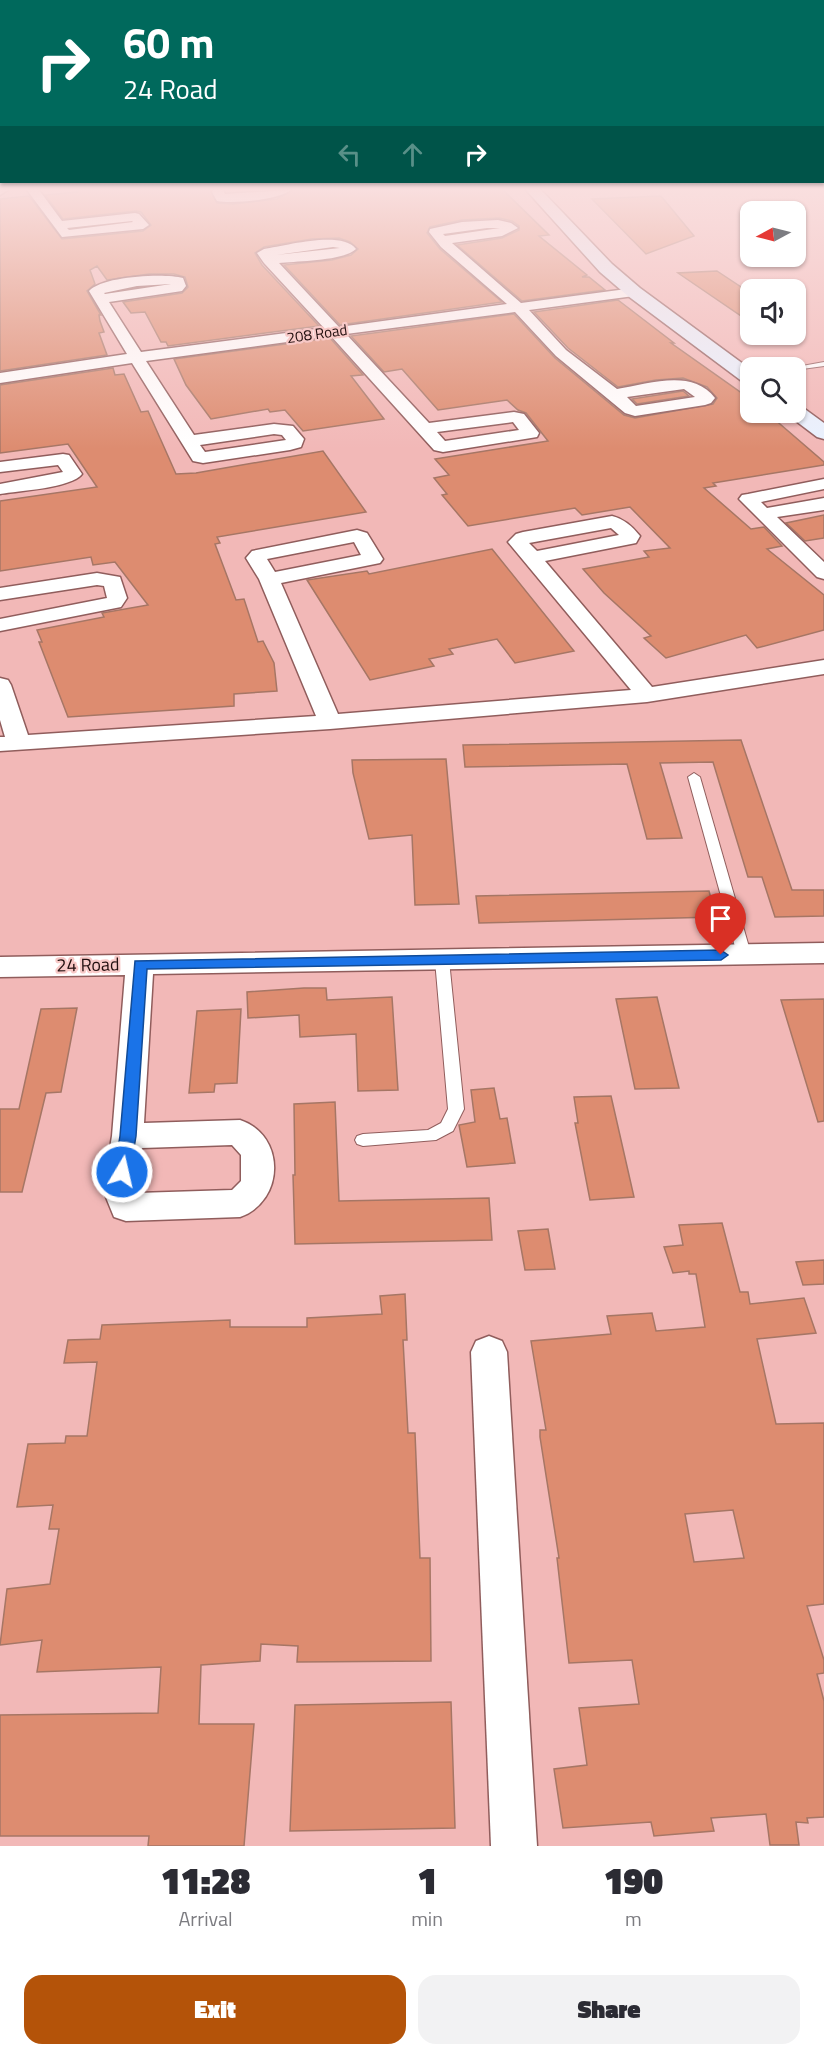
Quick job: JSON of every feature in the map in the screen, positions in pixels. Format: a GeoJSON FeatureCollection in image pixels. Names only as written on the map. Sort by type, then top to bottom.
{"type":"FeatureCollection","features":[{"type":"Feature","properties":{"kind":"street"},"geometry":{"type":"LineString","coordinates":[[284,276],[440,446],[527,435],[531,430],[514,417],[426,429]]}},
{"type":"Feature","properties":{"kind":"street"},"geometry":{"type":"LineString","coordinates":[[483,276],[518,307],[561,353],[614,394]]}},
{"type":"Feature","properties":{"kind":"street"},"geometry":{"type":"LineString","coordinates":[[616,276],[740,371]]}},
{"type":"Feature","properties":{"kind":"street"},"geometry":{"type":"LineString","coordinates":[[100,299],[170,289],[179,286],[178,281],[168,279],[107,287],[96,291],[100,299],[199,457],[295,443],[287,430],[274,429],[189,441]]}},
{"type":"Feature","properties":{"kind":"street","name":"208 Road"},"geometry":{"type":"LineString","coordinates":[[0,378],[137,357],[634,292]]}},
{"type":"Feature","properties":{"kind":"street"},"geometry":{"type":"LineString","coordinates":[[806,419],[824,433]]}},
{"type":"Feature","properties":{"kind":"street"},"geometry":{"type":"LineString","coordinates":[[0,467],[63,459],[73,474],[71,477],[0,489]]}},
{"type":"Feature","properties":{"kind":"street"},"geometry":{"type":"LineString","coordinates":[[824,484],[750,497],[749,501],[824,573]]}},
{"type":"Feature","properties":{"kind":"street"},"geometry":{"type":"LineString","coordinates":[[763,514],[824,504]]}},
{"type":"Feature","properties":{"kind":"street"},"geometry":{"type":"LineString","coordinates":[[532,558],[624,541],[630,536],[617,523],[612,522],[519,539],[518,542],[647,695]]}},
{"type":"Feature","properties":{"kind":"street"},"geometry":{"type":"LineString","coordinates":[[269,579],[369,561],[373,556],[357,536],[259,555],[256,558],[269,579],[330,722]]}},
{"type":"Feature","properties":{"kind":"street"},"geometry":{"type":"LineString","coordinates":[[0,594],[98,579],[113,581],[117,598],[114,603],[95,608],[0,625]]}},
{"type":"Feature","properties":{"kind":"street"},"geometry":{"type":"LineString","coordinates":[[0,685],[9,743],[330,722],[647,695],[824,667]]}},
{"type":"Feature","properties":{"kind":"street","name":"24 Road"},"geometry":{"type":"LineString","coordinates":[[0,967],[824,953]]}},
{"type":"Feature","properties":{"kind":"street"},"geometry":{"type":"LineString","coordinates":[[128,1136],[140,965]]}},
{"type":"Feature","properties":{"kind":"street"},"geometry":{"type":"LineString","coordinates":[[489,1352],[514,1846]]}},
{"type":"Feature","properties":{"kind":"lane"},"geometry":{"type":"LineString","coordinates":[[806,366],[824,364]]}},
{"type":"Feature","properties":{"kind":"lane"},"geometry":{"type":"LineString","coordinates":[[694,777],[744,954]]}},
{"type":"Feature","properties":{"kind":"lane"},"geometry":{"type":"LineString","coordinates":[[363,1140],[430,1136],[447,1127],[456,1109],[442,960]]}},
{"type":"Feature","properties":{"kind":"building"},"geometry":{"type":"Polygon","coordinates":[[[0,276],[92,276],[95,284],[87,291],[101,315],[99,315],[100,321],[104,332],[99,333],[107,355],[0,371],[0,276]]]}},
{"type":"Feature","properties":{"kind":"building"},"geometry":{"type":"Polygon","coordinates":[[[104,276],[134,276],[107,280],[104,276]]]}},
{"type":"Feature","properties":{"kind":"building"},"geometry":{"type":"Polygon","coordinates":[[[182,276],[272,276],[319,326],[168,346],[166,342],[161,342],[145,312],[131,313],[123,302],[182,293],[188,287],[185,277],[182,276]]]}},
{"type":"Feature","properties":{"kind":"building"},"geometry":{"type":"Polygon","coordinates":[[[294,276],[472,276],[502,302],[340,325],[294,276]]]}},
{"type":"Feature","properties":{"kind":"building"},"geometry":{"type":"Polygon","coordinates":[[[493,276],[584,276],[582,277],[589,277],[605,290],[522,301],[493,276]]]}},
{"type":"Feature","properties":{"kind":"building"},"geometry":{"type":"Polygon","coordinates":[[[683,276],[725,276],[740,286],[740,315],[683,276]]]}},
{"type":"Feature","properties":{"kind":"building"},"geometry":{"type":"Polygon","coordinates":[[[618,300],[674,343],[671,343],[740,392],[740,423],[779,423],[824,462],[824,465],[713,483],[716,486],[704,488],[751,529],[764,527],[782,546],[767,549],[824,595],[824,630],[757,648],[746,635],[666,658],[644,638],[651,636],[604,593],[583,569],[649,557],[644,551],[670,548],[630,507],[582,515],[575,508],[468,526],[442,495],[447,494],[434,478],[449,475],[435,459],[548,441],[526,413],[518,410],[507,400],[438,410],[402,369],[384,372],[351,336],[514,314],[555,358],[624,415],[635,418],[713,404],[717,398],[707,387],[683,378],[618,387],[568,348],[534,312],[618,300]]]}},
{"type":"Feature","properties":{"kind":"building"},"geometry":{"type":"Polygon","coordinates":[[[330,338],[363,375],[351,376],[384,419],[303,431],[285,410],[270,412],[268,409],[211,419],[186,385],[174,359],[330,338]]]}},
{"type":"Feature","properties":{"kind":"building"},"geometry":{"type":"Polygon","coordinates":[[[113,368],[115,375],[124,374],[141,412],[148,411],[176,474],[196,473],[323,451],[366,512],[217,537],[220,543],[215,544],[236,600],[244,599],[258,642],[263,641],[274,663],[277,691],[234,694],[234,706],[68,717],[39,642],[42,642],[37,630],[104,617],[102,613],[148,605],[115,562],[93,565],[91,557],[0,571],[0,501],[97,487],[68,444],[0,453],[0,385],[113,368]]]}},
{"type":"Feature","properties":{"kind":"building"},"geometry":{"type":"Polygon","coordinates":[[[683,391],[689,396],[637,404],[632,399],[683,391]]]}},
{"type":"Feature","properties":{"kind":"building"},"geometry":{"type":"Polygon","coordinates":[[[824,515],[824,538],[805,541],[786,523],[824,515]]]}},
{"type":"Feature","properties":{"kind":"building"},"geometry":{"type":"Polygon","coordinates":[[[492,549],[574,651],[515,663],[497,639],[449,649],[453,654],[429,659],[434,666],[370,680],[307,580],[367,571],[369,574],[492,549]]]}},
{"type":"Feature","properties":{"kind":"building"},"geometry":{"type":"Polygon","coordinates":[[[741,740],[792,890],[824,890],[824,916],[775,917],[762,877],[748,877],[713,762],[660,763],[682,838],[647,839],[627,764],[465,767],[463,745],[741,740]]]}},
{"type":"Feature","properties":{"kind":"building"},"geometry":{"type":"Polygon","coordinates":[[[446,759],[459,904],[415,905],[412,835],[369,839],[352,760],[446,759]]]}},
{"type":"Feature","properties":{"kind":"building"},"geometry":{"type":"Polygon","coordinates":[[[709,891],[716,917],[479,923],[476,896],[709,891]]]}},
{"type":"Feature","properties":{"kind":"building"},"geometry":{"type":"Polygon","coordinates":[[[326,988],[327,1000],[392,997],[398,1090],[358,1091],[356,1034],[300,1037],[299,1015],[248,1018],[247,992],[326,988]]]}},
{"type":"Feature","properties":{"kind":"building"},"geometry":{"type":"Polygon","coordinates":[[[657,997],[679,1088],[635,1089],[616,999],[657,997]]]}},
{"type":"Feature","properties":{"kind":"building"},"geometry":{"type":"Polygon","coordinates":[[[824,999],[824,1121],[818,1122],[781,1000],[824,999]]]}},
{"type":"Feature","properties":{"kind":"building"},"geometry":{"type":"Polygon","coordinates":[[[77,1008],[61,1092],[46,1093],[22,1192],[0,1192],[0,1109],[19,1109],[41,1009],[77,1008]]]}},
{"type":"Feature","properties":{"kind":"building"},"geometry":{"type":"Polygon","coordinates":[[[241,1009],[237,1083],[215,1084],[214,1092],[189,1093],[197,1011],[241,1009]]]}},
{"type":"Feature","properties":{"kind":"building"},"geometry":{"type":"Polygon","coordinates":[[[494,1088],[500,1119],[507,1118],[515,1163],[467,1167],[459,1125],[475,1122],[471,1090],[494,1088]]]}},
{"type":"Feature","properties":{"kind":"building"},"geometry":{"type":"Polygon","coordinates":[[[611,1096],[634,1197],[590,1200],[575,1123],[578,1123],[574,1097],[611,1096]]]}},
{"type":"Feature","properties":{"kind":"building"},"geometry":{"type":"Polygon","coordinates":[[[335,1102],[339,1201],[489,1198],[492,1240],[295,1244],[294,1104],[335,1102]]]}},
{"type":"Feature","properties":{"kind":"building"},"geometry":{"type":"Polygon","coordinates":[[[722,1223],[740,1292],[748,1292],[750,1304],[804,1298],[816,1333],[757,1339],[776,1424],[824,1423],[824,1604],[807,1606],[824,1660],[824,1673],[817,1674],[824,1701],[824,1817],[807,1818],[808,1823],[796,1822],[799,1845],[770,1845],[766,1814],[711,1818],[714,1831],[654,1836],[651,1822],[563,1828],[554,1769],[587,1765],[579,1708],[639,1704],[632,1660],[569,1663],[557,1558],[559,1558],[540,1437],[540,1430],[546,1430],[531,1341],[611,1334],[607,1316],[652,1313],[656,1331],[705,1327],[696,1274],[689,1274],[689,1271],[673,1273],[664,1247],[683,1245],[679,1225],[722,1223]],[[733,1510],[685,1514],[694,1562],[744,1558],[733,1510]]]}},
{"type":"Feature","properties":{"kind":"building"},"geometry":{"type":"Polygon","coordinates":[[[548,1229],[555,1269],[525,1270],[518,1231],[548,1229]]]}},
{"type":"Feature","properties":{"kind":"building"},"geometry":{"type":"Polygon","coordinates":[[[824,1260],[824,1284],[803,1285],[796,1262],[824,1260]]]}},
{"type":"Feature","properties":{"kind":"building"},"geometry":{"type":"Polygon","coordinates":[[[405,1294],[407,1340],[403,1340],[408,1433],[415,1433],[420,1558],[430,1558],[431,1661],[297,1662],[298,1646],[261,1644],[260,1661],[201,1665],[199,1724],[254,1724],[244,1846],[148,1846],[149,1836],[0,1836],[0,1715],[158,1713],[161,1667],[37,1672],[42,1640],[0,1645],[7,1589],[50,1584],[59,1529],[49,1529],[53,1505],[17,1507],[28,1444],[65,1443],[66,1436],[87,1436],[97,1362],[64,1363],[68,1340],[100,1339],[102,1325],[230,1320],[230,1327],[307,1327],[307,1318],[382,1314],[380,1296],[405,1294]]]}},
{"type":"Feature","properties":{"kind":"building"},"geometry":{"type":"Polygon","coordinates":[[[451,1702],[455,1828],[290,1831],[295,1705],[451,1702]]]}},
{"type":"Feature","properties":{"kind":"route"},"geometry":{"type":"LineString","coordinates":[[122,1172],[128,1136],[140,965],[721,955]]}}]}
